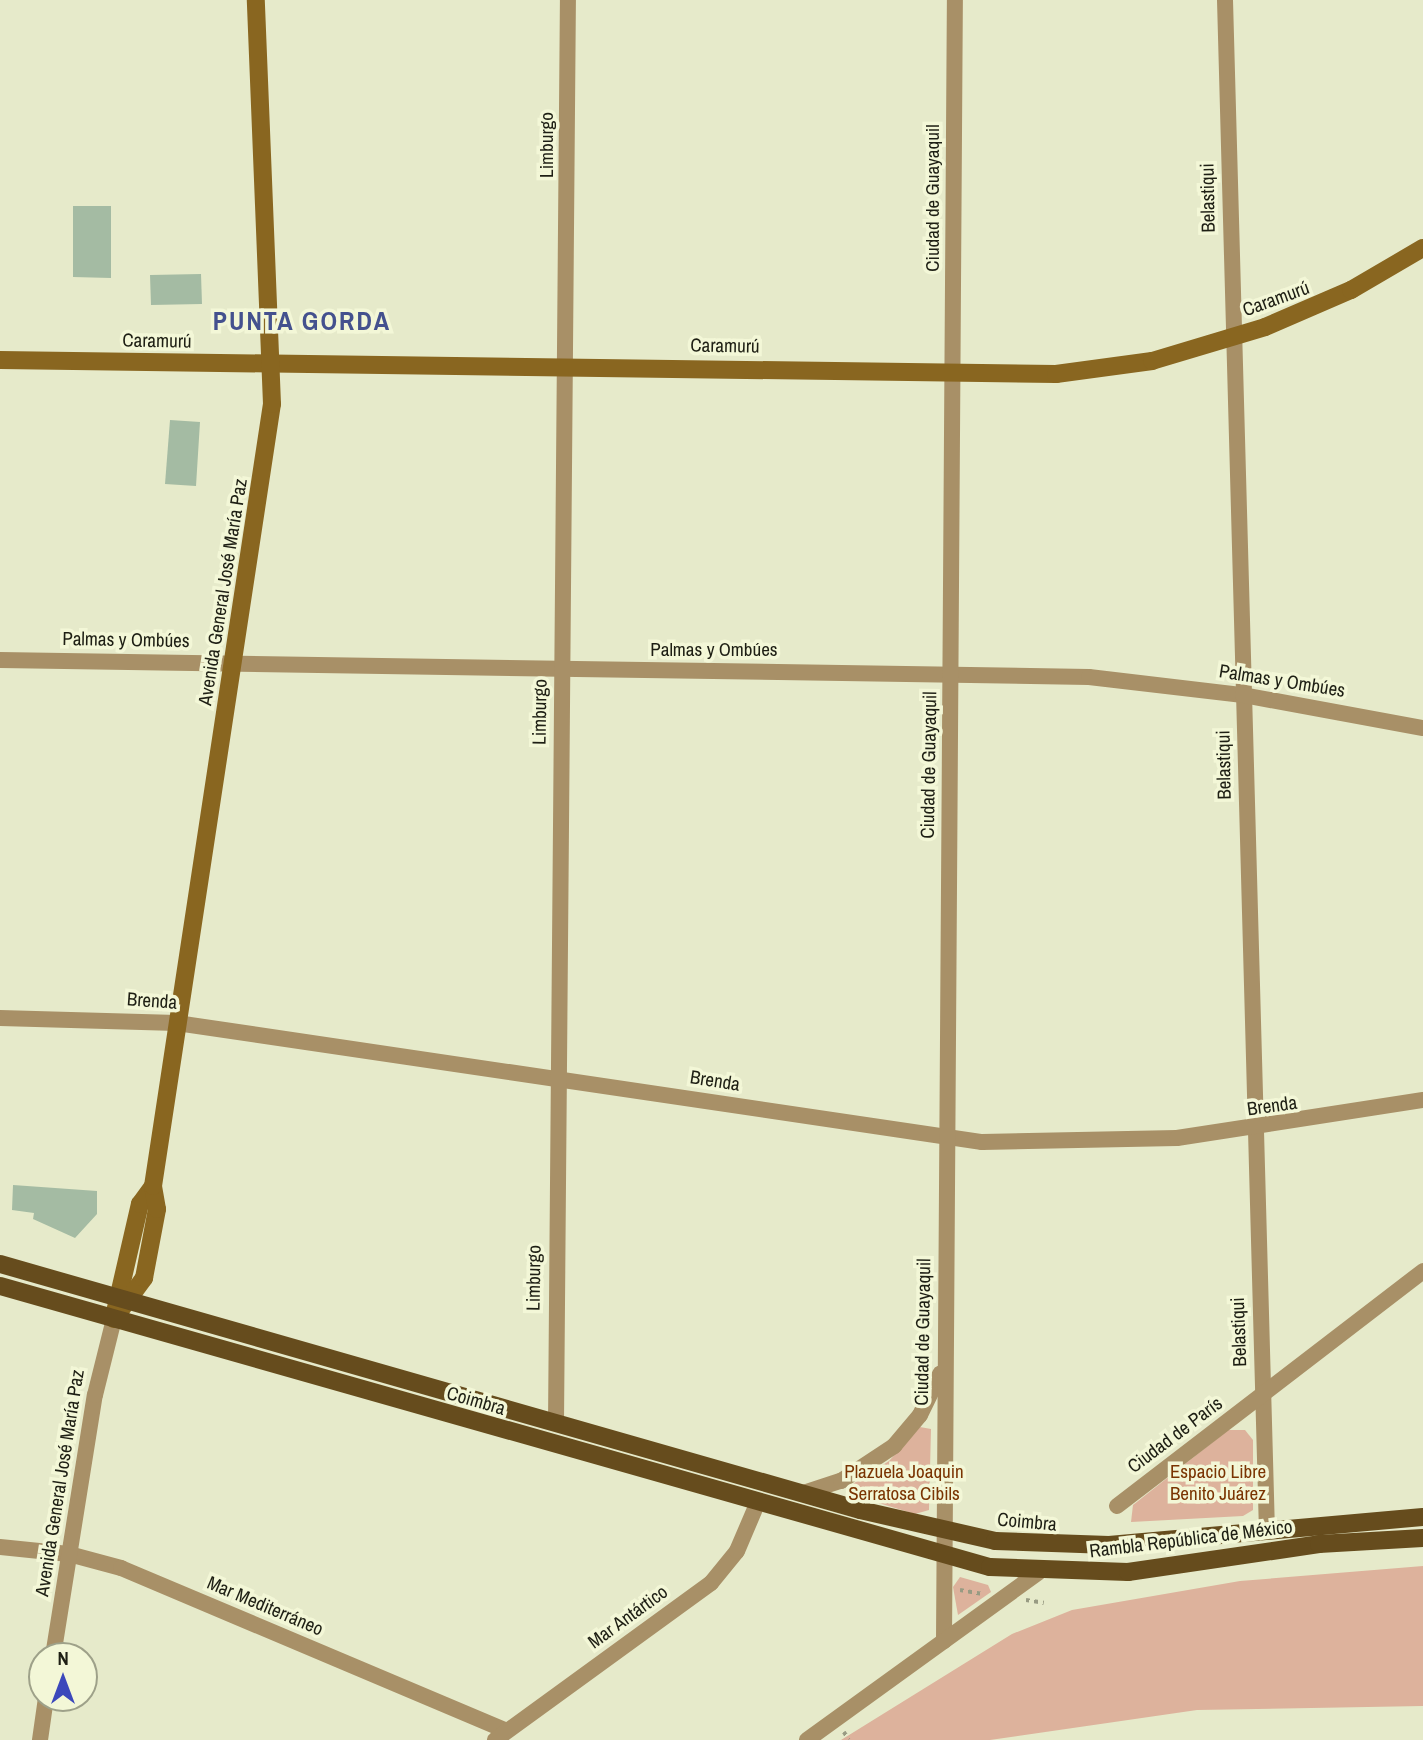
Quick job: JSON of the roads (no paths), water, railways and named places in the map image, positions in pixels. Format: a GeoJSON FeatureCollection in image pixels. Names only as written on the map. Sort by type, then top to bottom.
{"type":"FeatureCollection","features":[{"type":"Feature","properties":{"kind":"main road","name":"Avenida General José María Paz"},"geometry":{"type":"LineString","coordinates":[[114,1319],[125,1299],[144,1278],[157,1209],[153,1186],[272,404],[256,0]]}},
{"type":"Feature","properties":{"kind":"main road","name":"Caramurú"},"geometry":{"type":"LineString","coordinates":[[0,360],[568,363],[953,373],[1097,370],[1232,336],[1314,308],[1423,248]]}},
{"type":"Feature","properties":{"kind":"main road","name":"Coimbra"},"geometry":{"type":"LineString","coordinates":[[0,1264],[803,1493],[942,1530],[1041,1546],[1109,1545]]}},
{"type":"Feature","properties":{"kind":"main road","name":"Coimbra"},"geometry":{"type":"LineString","coordinates":[[0,1286],[941,1556],[1039,1572]]}},
{"type":"Feature","properties":{"kind":"main road","name":"Rambla República de México"},"geometry":{"type":"LineString","coordinates":[[1109,1545],[1423,1517]]}},
{"type":"Feature","properties":{"kind":"main road","name":"Rambla República de México"},"geometry":{"type":"LineString","coordinates":[[1039,1572],[1128,1572],[1319,1544],[1423,1538]]}},
{"type":"Feature","properties":{"kind":"street","name":"Limburgo"},"geometry":{"type":"LineString","coordinates":[[556,1423],[562,671],[568,363],[568,0]]}},
{"type":"Feature","properties":{"kind":"street","name":"Ciudad de Guayaquil"},"geometry":{"type":"LineString","coordinates":[[942,1530],[955,0]]}},
{"type":"Feature","properties":{"kind":"street","name":"Belastiqui"},"geometry":{"type":"LineString","coordinates":[[1225,0],[1252,1130],[1267,1529]]}},
{"type":"Feature","properties":{"kind":"street","name":"Palmas y Ombúes"},"geometry":{"type":"LineString","coordinates":[[0,660],[562,671],[951,672],[1089,677],[1243,695],[1423,727]]}},
{"type":"Feature","properties":{"kind":"street","name":"Brenda"},"geometry":{"type":"LineString","coordinates":[[0,1018],[177,1023],[946,1138],[1100,1143],[1252,1130],[1423,1100]]}},
{"type":"Feature","properties":{"kind":"street","name":"Ciudad de París"},"geometry":{"type":"LineString","coordinates":[[1117,1506],[1423,1271]]}},
{"type":"Feature","properties":{"kind":"street","name":"Avenida General José María Paz"},"geometry":{"type":"LineString","coordinates":[[55,1642],[69,1554],[114,1319]]}},
{"type":"Feature","properties":{"kind":"street"},"geometry":{"type":"LineString","coordinates":[[803,1493],[841,1481],[894,1446],[920,1415],[943,1369]]}},
{"type":"Feature","properties":{"kind":"street","name":"Mar Antártico"},"geometry":{"type":"LineString","coordinates":[[501,1736],[710,1583],[737,1551],[757,1504]]}},
{"type":"Feature","properties":{"kind":"street"},"geometry":{"type":"LineString","coordinates":[[942,1530],[944,1641]]}},
{"type":"Feature","properties":{"kind":"street","name":"Mar Mediterráneo"},"geometry":{"type":"LineString","coordinates":[[0,1547],[69,1554],[121,1568],[501,1736]]}},
{"type":"Feature","properties":{"kind":"street"},"geometry":{"type":"LineString","coordinates":[[807,1740],[1039,1572]]}},
{"type":"Feature","properties":{"kind":"street"},"geometry":{"type":"LineString","coordinates":[[40,1740],[44,1712]]}},
{"type":"Feature","properties":{"kind":"district","name":"PUNTA GORDA"},"geometry":{"type":"Point","coordinates":[302,321]}},
{"type":"Feature","properties":{"kind":"park label","name":"Plazuela Joaquin Serratosa Cibils"},"geometry":{"type":"Point","coordinates":[904,1483]}},
{"type":"Feature","properties":{"kind":"park label","name":"Espacio Libre Benito Juárez"},"geometry":{"type":"Point","coordinates":[1218,1483]}}]}
